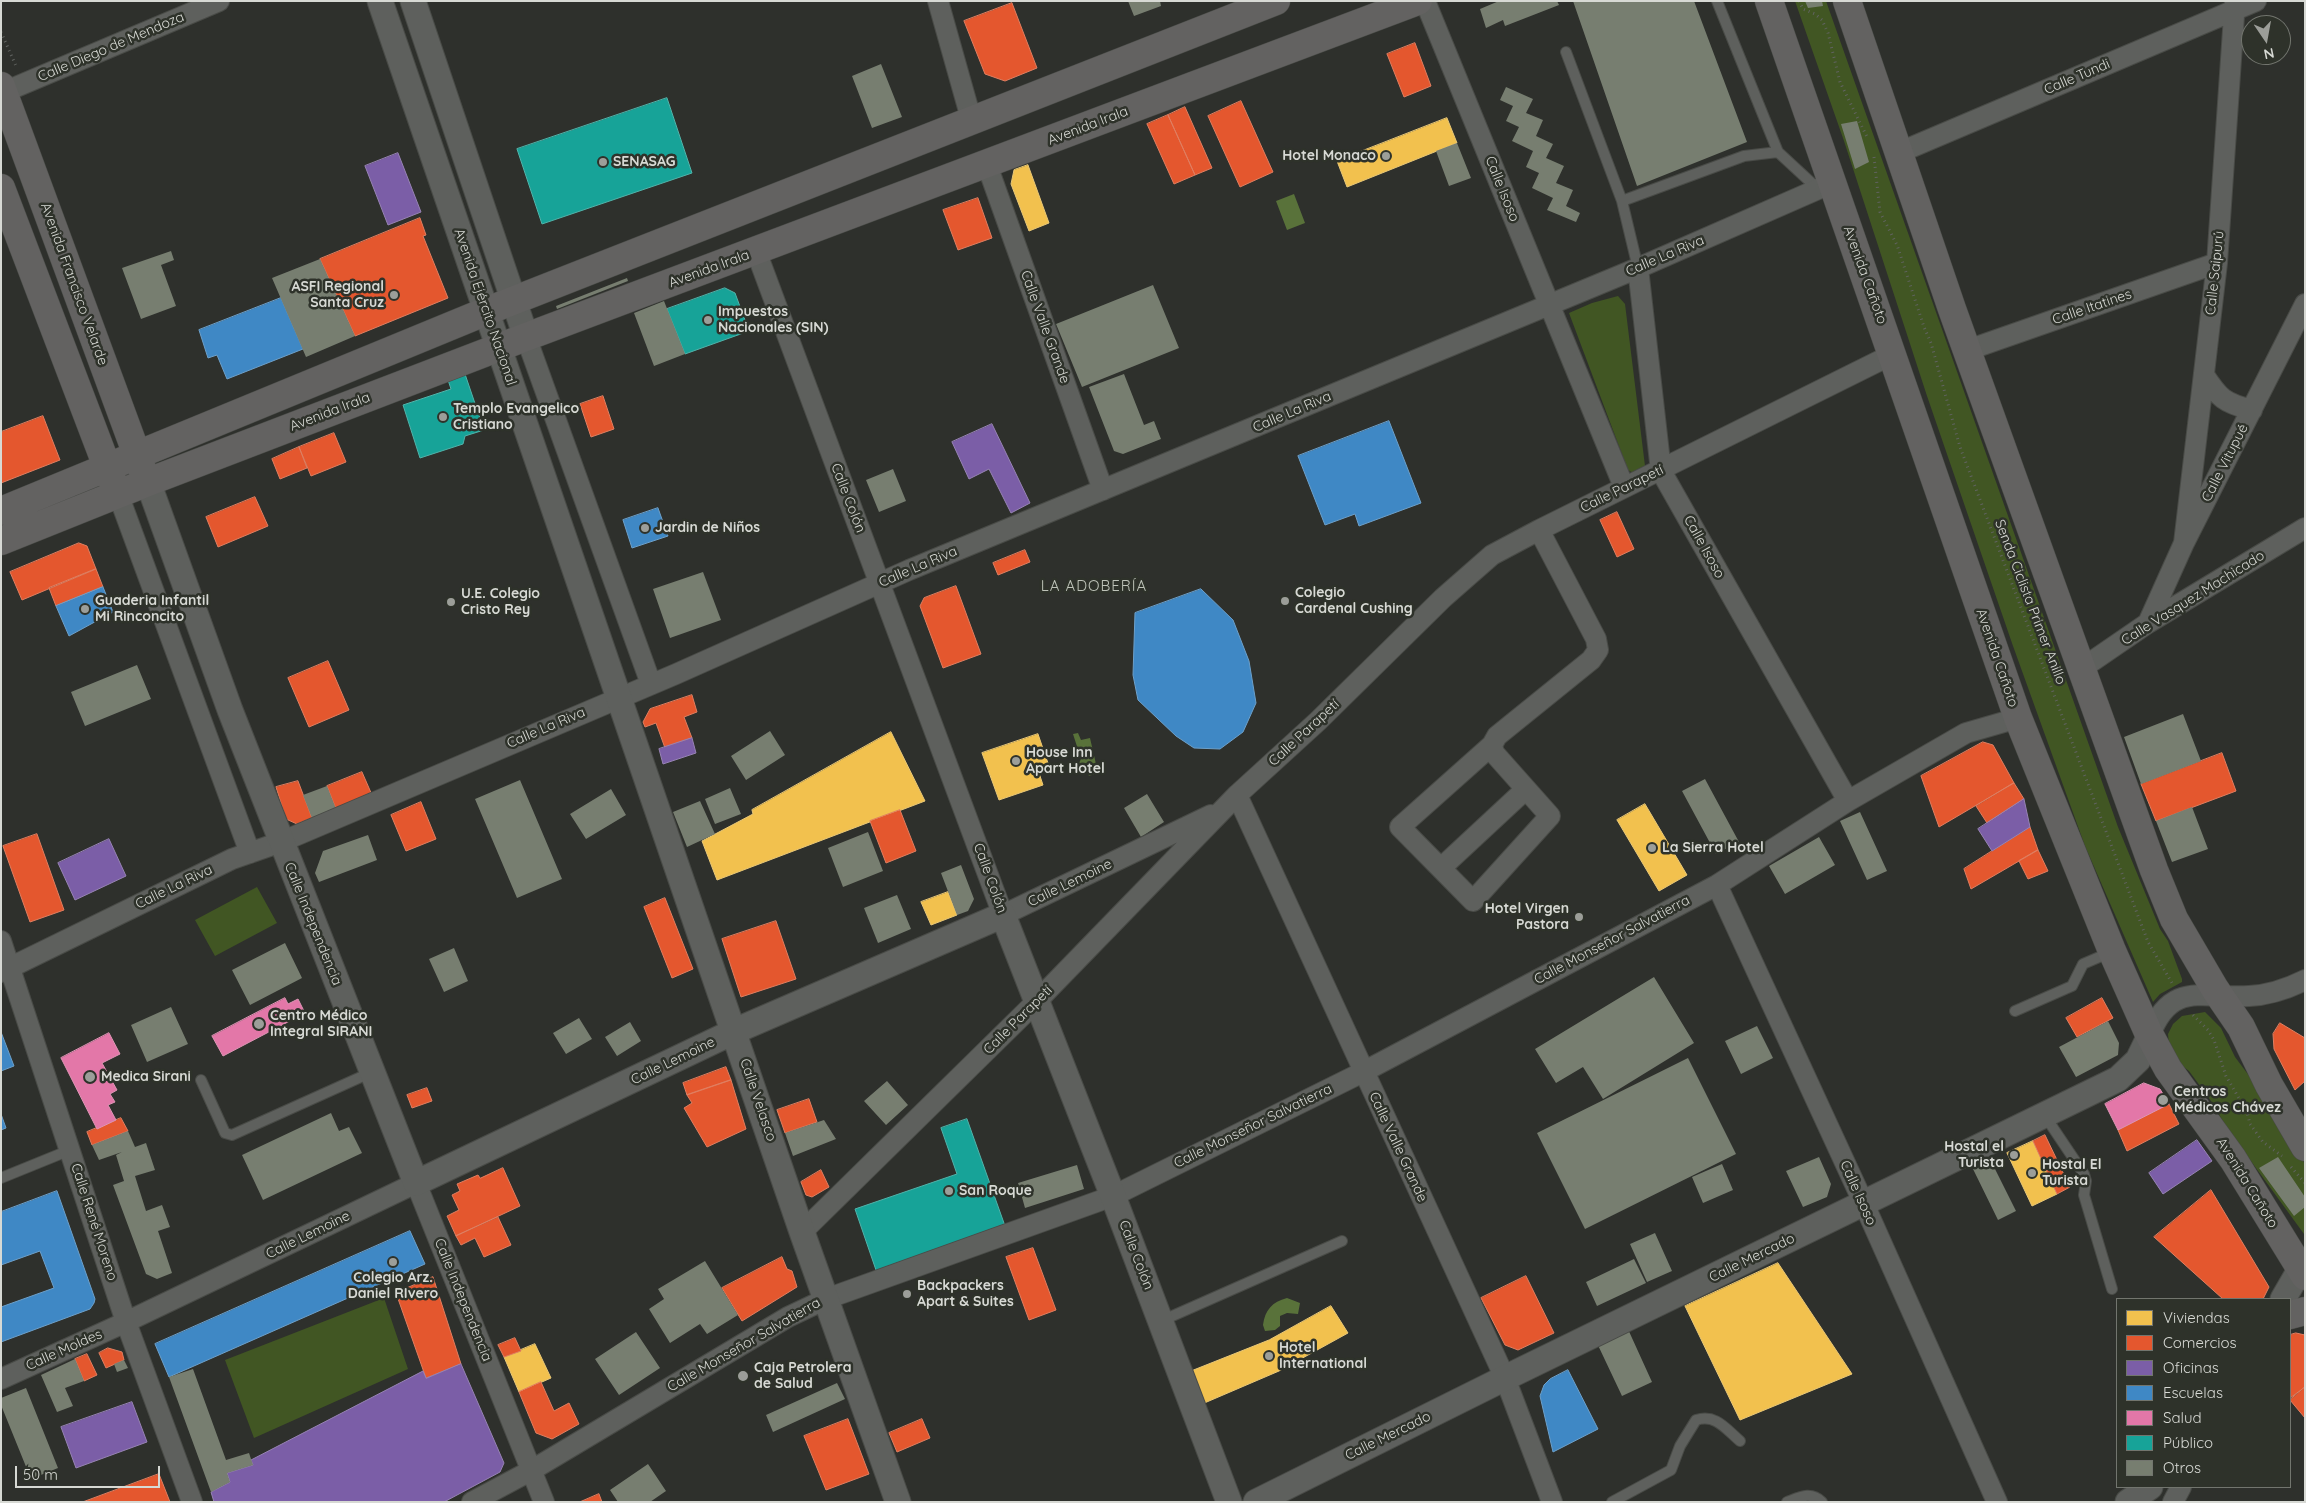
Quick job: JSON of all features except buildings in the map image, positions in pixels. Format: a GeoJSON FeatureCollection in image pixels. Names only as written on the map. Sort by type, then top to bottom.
{"type":"FeatureCollection","features":[{"type":"Feature","properties":{"kind":"main road"},"geometry":{"type":"LineString","coordinates":[[1,511],[487,311],[1276,1]]}},
{"type":"Feature","properties":{"kind":"main road","name":"Avenida Irala"},"geometry":{"type":"LineString","coordinates":[[1,541],[148,482],[499,347],[756,252],[1418,1]]}},
{"type":"Feature","properties":{"kind":"main road","name":"Avenida Cañoto"},"geometry":{"type":"LineString","coordinates":[[1769,1],[1825,186],[1893,354],[2018,718],[2112,951],[2150,1036],[2168,1069],[2233,1160],[2303,1269]]}},
{"type":"Feature","properties":{"kind":"main road"},"geometry":{"type":"LineString","coordinates":[[1847,1],[1885,151],[1968,350],[2154,870],[2174,919],[2220,996],[2241,1027],[2269,1085],[2305,1147]]}},
{"type":"Feature","properties":{"kind":"main road","name":"Avenida Francisco Velarde"},"geometry":{"type":"LineString","coordinates":[[7,94],[148,482]]}},
{"type":"Feature","properties":{"kind":"main road"},"geometry":{"type":"LineString","coordinates":[[1,188],[118,494]]}},
{"type":"Feature","properties":{"kind":"main road"},"geometry":{"type":"LineString","coordinates":[[2291,1315],[2305,1312]]}},
{"type":"Feature","properties":{"kind":"street","name":"Calle Diego de Mendoza"},"geometry":{"type":"LineString","coordinates":[[7,94],[218,1]]}},
{"type":"Feature","properties":{"kind":"street","name":"Avenida Ejército Nacional"},"geometry":{"type":"LineString","coordinates":[[380,1],[620,697]]}},
{"type":"Feature","properties":{"kind":"street","name":"Avenida Ejército Nacional"},"geometry":{"type":"LineString","coordinates":[[413,1],[526,337],[651,684]]}},
{"type":"Feature","properties":{"kind":"street"},"geometry":{"type":"LineString","coordinates":[[938,1],[972,122]]}},
{"type":"Feature","properties":{"kind":"street","name":"Calle Isoso"},"geometry":{"type":"LineString","coordinates":[[1425,1],[1624,487]]}},
{"type":"Feature","properties":{"kind":"street","name":"Calle Tundi"},"geometry":{"type":"LineString","coordinates":[[1885,151],[2235,6],[2256,1]]}},
{"type":"Feature","properties":{"kind":"street","name":"Calle Saipurú"},"geometry":{"type":"LineString","coordinates":[[2184,543],[2217,263],[2235,6]]}},
{"type":"Feature","properties":{"kind":"street","name":"Calle Valle Grande"},"geometry":{"type":"LineString","coordinates":[[987,165],[1103,490]]}},
{"type":"Feature","properties":{"kind":"street","name":"Calle La Riva"},"geometry":{"type":"LineString","coordinates":[[6,970],[232,859],[281,842],[651,684],[880,583],[1550,305],[1825,186]]}},
{"type":"Feature","properties":{"kind":"street","name":"Calle Colón"},"geometry":{"type":"LineString","coordinates":[[756,252],[1004,915],[1114,1196],[1229,1502]]}},
{"type":"Feature","properties":{"kind":"street","name":"Calle Itatines"},"geometry":{"type":"LineString","coordinates":[[1968,350],[2217,263]]}},
{"type":"Feature","properties":{"kind":"street","name":"Calle Isoso"},"geometry":{"type":"LineString","coordinates":[[1638,268],[1661,471],[1848,801]]}},
{"type":"Feature","properties":{"kind":"street","name":"Calle Vitupué"},"geometry":{"type":"LineString","coordinates":[[2148,624],[2184,543],[2305,304]]}},
{"type":"Feature","properties":{"kind":"street","name":"Calle Parapetí"},"geometry":{"type":"LineString","coordinates":[[802,1232],[1037,1001],[1231,802],[1318,721],[1443,598],[1492,556],[1538,530],[1624,487],[1661,471],[1893,354]]}},
{"type":"Feature","properties":{"kind":"street"},"geometry":{"type":"LineString","coordinates":[[2204,375],[2217,394],[2232,405],[2252,410]]}},
{"type":"Feature","properties":{"kind":"street","name":"Calle Independencia"},"geometry":{"type":"LineString","coordinates":[[148,482],[230,710],[281,842],[544,1502]]}},
{"type":"Feature","properties":{"kind":"street"},"geometry":{"type":"LineString","coordinates":[[118,494],[250,854]]}},
{"type":"Feature","properties":{"kind":"street","name":"Calle Vasquez Machicado"},"geometry":{"type":"LineString","coordinates":[[2081,669],[2148,624],[2305,528]]}},
{"type":"Feature","properties":{"kind":"street"},"geometry":{"type":"LineString","coordinates":[[1492,745],[1494,753],[1550,816],[1473,902],[1400,827],[1492,745],[1497,736],[1591,660],[1598,650],[1596,639],[1538,530]]}},
{"type":"Feature","properties":{"kind":"street","name":"Calle Velasco"},"geometry":{"type":"LineString","coordinates":[[620,697],[802,1232],[898,1502]]}},
{"type":"Feature","properties":{"kind":"street","name":"Calle Monseñor Salvatierra"},"geometry":{"type":"LineString","coordinates":[[472,1502],[532,1470],[788,1317],[826,1299],[1114,1196],[1363,1072],[1717,885],[1848,801],[1966,733],[2018,718]]}},
{"type":"Feature","properties":{"kind":"street"},"geometry":{"type":"LineString","coordinates":[[1441,868],[1526,789]]}},
{"type":"Feature","properties":{"kind":"street","name":"Calle Valle Grande"},"geometry":{"type":"LineString","coordinates":[[1231,802],[1363,1072],[1505,1378],[1552,1502]]}},
{"type":"Feature","properties":{"kind":"street","name":"Calle Lemoine"},"geometry":{"type":"LineString","coordinates":[[126,1322],[735,1031],[1004,915],[1231,802]]}},
{"type":"Feature","properties":{"kind":"street","name":"Calle Isoso"},"geometry":{"type":"LineString","coordinates":[[1717,885],[1864,1204],[1997,1502]]}},
{"type":"Feature","properties":{"kind":"street","name":"Calle René Moreno"},"geometry":{"type":"LineString","coordinates":[[1,941],[6,970],[70,1150],[126,1322],[192,1502]]}},
{"type":"Feature","properties":{"kind":"street","name":"Calle Mercado"},"geometry":{"type":"LineString","coordinates":[[1256,1502],[1505,1378],[2118,1079],[2138,1060],[2160,1012],[2180,998],[2192,994],[2220,996],[2270,994],[2305,980]]}},
{"type":"Feature","properties":{"kind":"street"},"geometry":{"type":"LineString","coordinates":[[2285,1298],[2303,1269]]}},
{"type":"Feature","properties":{"kind":"street","name":"Calle Moldes"},"geometry":{"type":"LineString","coordinates":[[1,1379],[126,1322]]}},
{"type":"Feature","properties":{"kind":"street"},"geometry":{"type":"LineString","coordinates":[[2128,1502],[2149,1488]]}},
{"type":"Feature","properties":{"kind":"street"},"geometry":{"type":"LineString","coordinates":[[2173,1502],[2180,1488]]}},
{"type":"Feature","properties":{"kind":"lane"},"geometry":{"type":"LineString","coordinates":[[1717,1],[1778,152],[1825,186]]}},
{"type":"Feature","properties":{"kind":"lane"},"geometry":{"type":"LineString","coordinates":[[1566,52],[1622,201],[1638,268]]}},
{"type":"Feature","properties":{"kind":"lane"},"geometry":{"type":"LineString","coordinates":[[1622,201],[1744,156],[1778,152]]}},
{"type":"Feature","properties":{"kind":"lane"},"geometry":{"type":"LineString","coordinates":[[2015,1011],[2072,986],[2083,964],[2112,951]]}},
{"type":"Feature","properties":{"kind":"lane"},"geometry":{"type":"LineString","coordinates":[[201,1080],[219,1124],[225,1133],[232,1135],[372,1072]]}},
{"type":"Feature","properties":{"kind":"lane"},"geometry":{"type":"LineString","coordinates":[[2044,1115],[2084,1174],[2086,1181],[2084,1195],[2112,1290]]}},
{"type":"Feature","properties":{"kind":"lane"},"geometry":{"type":"LineString","coordinates":[[1,1178],[70,1150]]}},
{"type":"Feature","properties":{"kind":"lane"},"geometry":{"type":"LineString","coordinates":[[1161,1321],[1342,1241]]}},
{"type":"Feature","properties":{"kind":"lane"},"geometry":{"type":"LineString","coordinates":[[1612,1502],[1671,1470],[1680,1446],[1696,1420],[1706,1417],[1716,1420],[1740,1440]]}},
{"type":"Feature","properties":{"kind":"lane"},"geometry":{"type":"LineString","coordinates":[[1787,1502],[1805,1495],[1815,1496],[1822,1502]]}},
{"type":"Feature","properties":{"kind":"path"},"geometry":{"type":"LineString","coordinates":[[1799,1],[1803,10],[1815,14],[1825,27],[1840,82],[1868,140]]}},
{"type":"Feature","properties":{"kind":"path"},"geometry":{"type":"LineString","coordinates":[[1,32],[7,94]]}},
{"type":"Feature","properties":{"kind":"path","name":"Senda Ciclista Primer Anillo"},"geometry":{"type":"LineString","coordinates":[[1885,151],[1880,212],[1897,244],[1931,344],[1960,447],[2148,942],[2180,998],[2208,1030],[2214,1040],[2226,1076],[2247,1112],[2250,1124],[2263,1142],[2282,1156],[2305,1183]]}},
{"type":"Feature","properties":{"kind":"shaded area"},"geometry":{"type":"Polygon","coordinates":[[[1795,1],[1826,1],[2118,827],[2160,929],[2168,941],[2182,979],[2182,982],[2160,994],[2153,1002],[2085,846],[2013,646],[1927,396],[1844,141],[1795,1]]]}},
{"type":"Feature","properties":{"kind":"shaded area"},"geometry":{"type":"Polygon","coordinates":[[[1294,194],[1305,223],[1287,230],[1276,201],[1294,194]]]}},
{"type":"Feature","properties":{"kind":"shaded area"},"geometry":{"type":"Polygon","coordinates":[[[1618,296],[1625,304],[1645,466],[1638,476],[1628,470],[1569,313],[1592,303],[1618,296]]]}},
{"type":"Feature","properties":{"kind":"shaded area"},"geometry":{"type":"Polygon","coordinates":[[[1078,733],[1081,740],[1090,738],[1098,773],[1089,776],[1086,768],[1078,765],[1081,759],[1073,734],[1078,733]]]}},
{"type":"Feature","properties":{"kind":"shaded area"},"geometry":{"type":"Polygon","coordinates":[[[257,887],[277,923],[215,956],[195,920],[257,887]]]}},
{"type":"Feature","properties":{"kind":"shaded area"},"geometry":{"type":"Polygon","coordinates":[[[2205,1012],[2221,1028],[2235,1057],[2250,1077],[2305,1164],[2304,1234],[2229,1131],[2209,1098],[2189,1071],[2181,1065],[2169,1045],[2168,1034],[2173,1024],[2182,1016],[2205,1012]]]}},
{"type":"Feature","properties":{"kind":"shaded area"},"geometry":{"type":"Polygon","coordinates":[[[384,1298],[408,1369],[254,1438],[225,1360],[384,1298]]]}},
{"type":"Feature","properties":{"kind":"shaded area"},"geometry":{"type":"Polygon","coordinates":[[[1287,1298],[1300,1303],[1298,1314],[1287,1313],[1280,1316],[1280,1326],[1275,1330],[1265,1331],[1263,1325],[1265,1315],[1270,1307],[1287,1298]]]}},
{"type":"Feature","properties":{"kind":"place","name":"Hotel Monaco"},"geometry":{"type":"Point","coordinates":[1386,156]}},
{"type":"Feature","properties":{"kind":"place","name":"SENASAG"},"geometry":{"type":"Point","coordinates":[603,162]}},
{"type":"Feature","properties":{"kind":"place","name":"ASFI Regional Santa Cruz"},"geometry":{"type":"Point","coordinates":[394,295]}},
{"type":"Feature","properties":{"kind":"place","name":"Impuestos Nacionales (SIN)"},"geometry":{"type":"Point","coordinates":[708,320]}},
{"type":"Feature","properties":{"kind":"place","name":"Templo Evangelico Cristiano"},"geometry":{"type":"Point","coordinates":[443,417]}},
{"type":"Feature","properties":{"kind":"place","name":"Jardin de Niños"},"geometry":{"type":"Point","coordinates":[645,528]}},
{"type":"Feature","properties":{"kind":"place","name":"Colegio Cardenal Cushing"},"geometry":{"type":"Point","coordinates":[1285,601]}},
{"type":"Feature","properties":{"kind":"place","name":"U.E. Colegio Cristo Rey"},"geometry":{"type":"Point","coordinates":[451,602]}},
{"type":"Feature","properties":{"kind":"place","name":"Guaderia Infantil Mi Rinconcito"},"geometry":{"type":"Point","coordinates":[85,609]}},
{"type":"Feature","properties":{"kind":"place","name":"House Inn Apart Hotel"},"geometry":{"type":"Point","coordinates":[1016,761]}},
{"type":"Feature","properties":{"kind":"place","name":"La Sierra Hotel"},"geometry":{"type":"Point","coordinates":[1652,848]}},
{"type":"Feature","properties":{"kind":"place","name":"Hotel Virgen Pastora"},"geometry":{"type":"Point","coordinates":[1579,917]}},
{"type":"Feature","properties":{"kind":"place","name":"Centro Médico Integral SIRANI"},"geometry":{"type":"Point","coordinates":[259,1024]}},
{"type":"Feature","properties":{"kind":"place","name":"Medica Sirani"},"geometry":{"type":"Point","coordinates":[90,1077]}},
{"type":"Feature","properties":{"kind":"place","name":"Centros Médicos Chávez"},"geometry":{"type":"Point","coordinates":[2163,1100]}},
{"type":"Feature","properties":{"kind":"place","name":"Hostal el Turista"},"geometry":{"type":"Point","coordinates":[2014,1155]}},
{"type":"Feature","properties":{"kind":"place","name":"Hostal El Turista"},"geometry":{"type":"Point","coordinates":[2032,1173]}},
{"type":"Feature","properties":{"kind":"place","name":"San Roque"},"geometry":{"type":"Point","coordinates":[949,1191]}},
{"type":"Feature","properties":{"kind":"place","name":"Colegio Arz. Daniel RIvero"},"geometry":{"type":"Point","coordinates":[393,1262]}},
{"type":"Feature","properties":{"kind":"place","name":"Backpackers Apart & Suites"},"geometry":{"type":"Point","coordinates":[907,1294]}},
{"type":"Feature","properties":{"kind":"place","name":"Hotel International"},"geometry":{"type":"Point","coordinates":[1269,1356]}},
{"type":"Feature","properties":{"kind":"place","name":"Caja Petrolera de Salud"},"geometry":{"type":"Point","coordinates":[743,1376]}},
{"type":"Feature","properties":{"kind":"district","name":"LA ADOBERÍA"},"geometry":{"type":"Point","coordinates":[1094,586]}}]}
